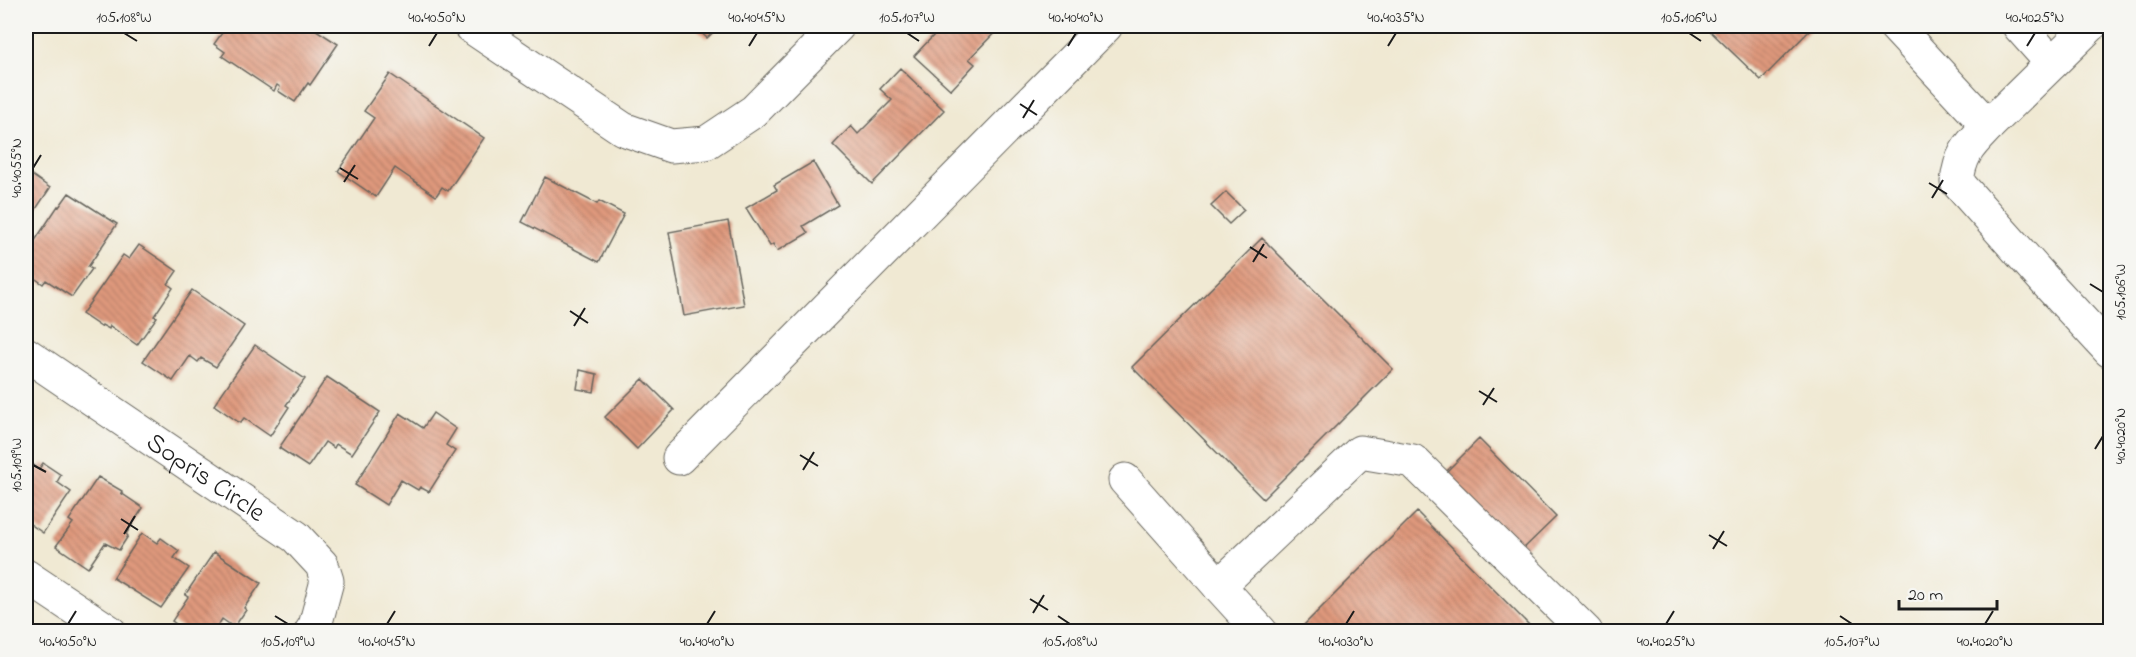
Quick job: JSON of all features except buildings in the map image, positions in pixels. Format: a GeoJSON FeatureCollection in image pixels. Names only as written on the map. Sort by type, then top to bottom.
{"type":"FeatureCollection","features":[{"type":"Feature","properties":{"kind":"street"},"geometry":{"type":"LineString","coordinates":[[470,26],[623,129],[671,146],[706,143],[754,111],[838,26]]}},
{"type":"Feature","properties":{"kind":"street"},"geometry":{"type":"LineString","coordinates":[[679,458],[1106,26]]}},
{"type":"Feature","properties":{"kind":"street"},"geometry":{"type":"LineString","coordinates":[[1895,26],[1988,126]]}},
{"type":"Feature","properties":{"kind":"street"},"geometry":{"type":"LineString","coordinates":[[2019,26],[2052,63]]}},
{"type":"Feature","properties":{"kind":"street"},"geometry":{"type":"LineString","coordinates":[[2090,26],[1967,148],[1959,164],[1957,182],[2110,351]]}},
{"type":"Feature","properties":{"kind":"street","name":"Sopris Circle"},"geometry":{"type":"LineString","coordinates":[[26,354],[296,537],[322,565],[327,581],[315,626],[310,632]]}},
{"type":"Feature","properties":{"kind":"street"},"geometry":{"type":"LineString","coordinates":[[1219,586],[1360,452],[1413,461],[1586,632]]}},
{"type":"Feature","properties":{"kind":"street"},"geometry":{"type":"LineString","coordinates":[[1125,480],[1261,632]]}},
{"type":"Feature","properties":{"kind":"street"},"geometry":{"type":"LineString","coordinates":[[26,576],[110,632]]}}]}
